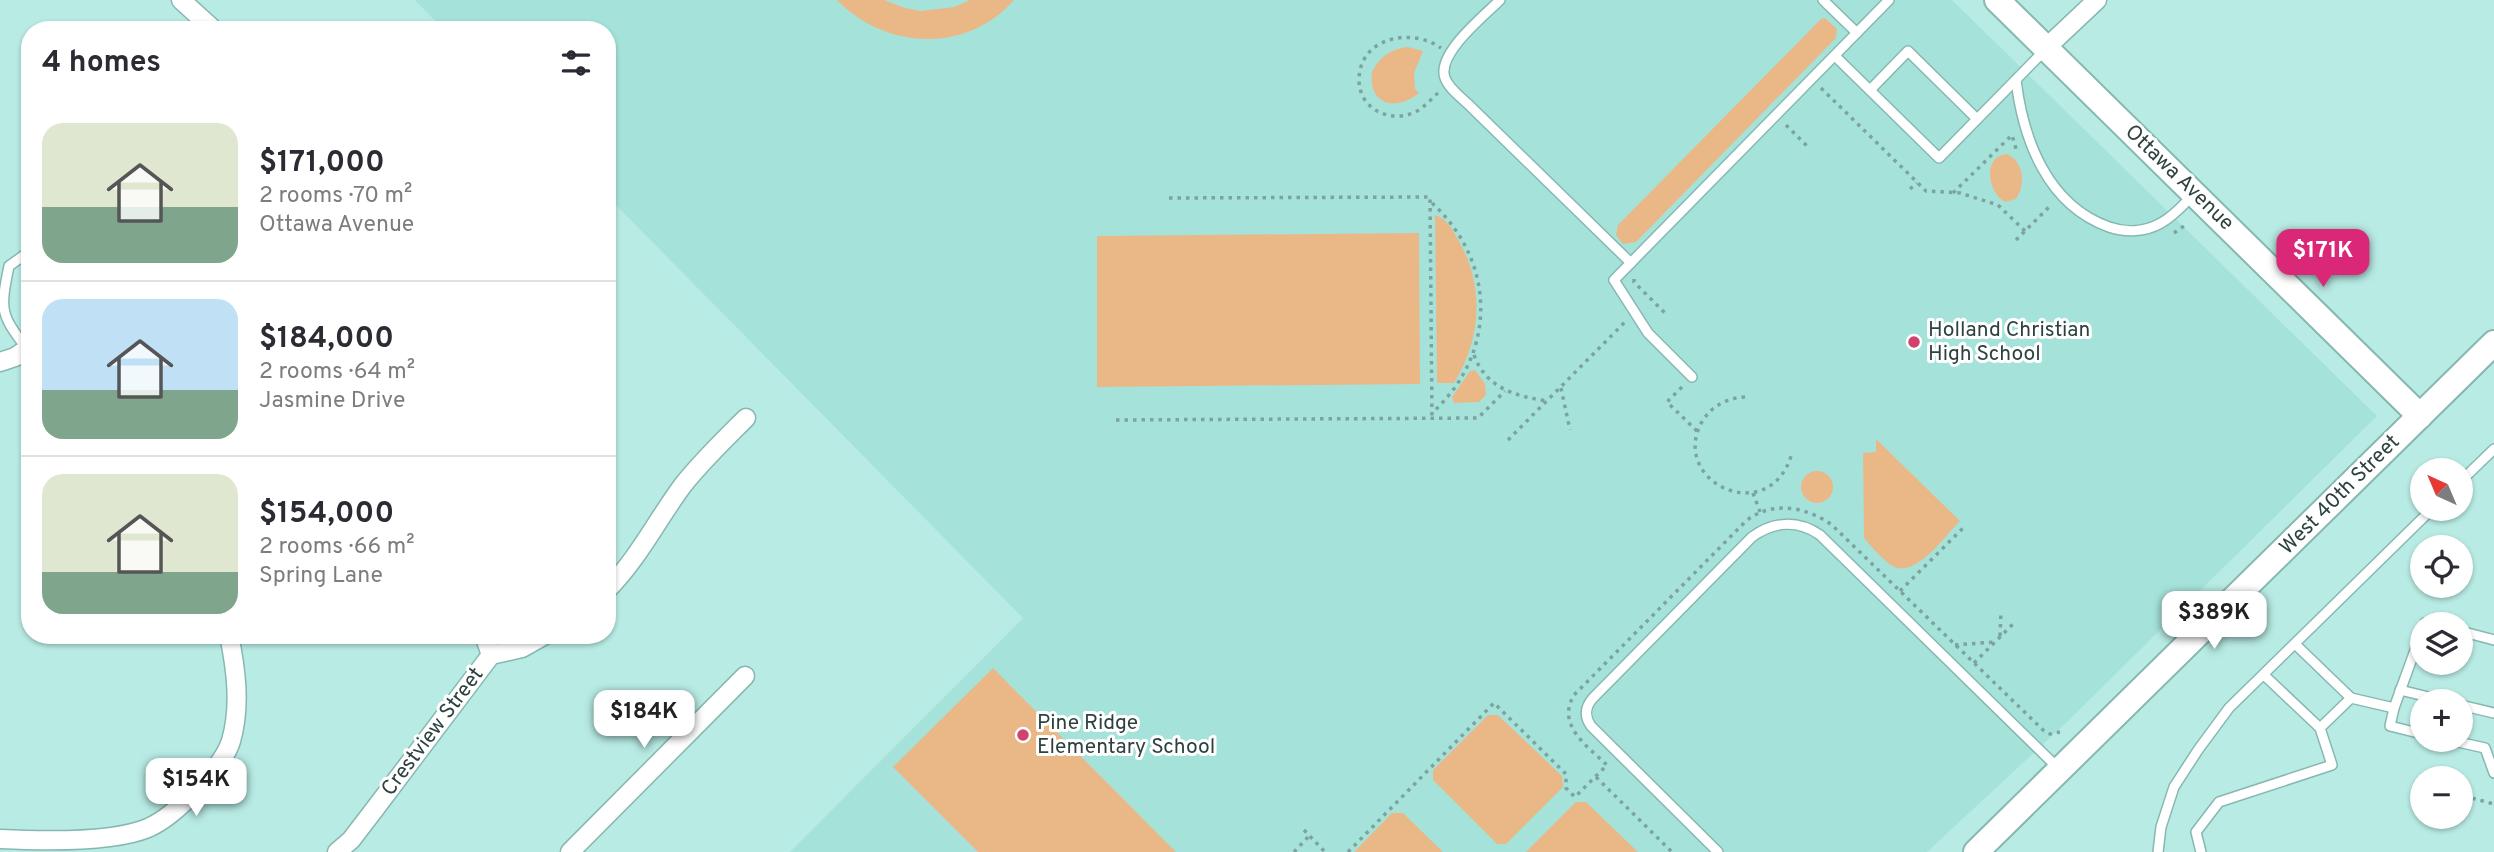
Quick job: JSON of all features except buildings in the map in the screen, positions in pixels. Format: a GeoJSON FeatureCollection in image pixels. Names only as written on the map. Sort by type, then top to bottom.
{"type":"FeatureCollection","features":[{"type":"Feature","properties":{"kind":"street"},"geometry":{"type":"LineString","coordinates":[[181,0],[204,21]]}},
{"type":"Feature","properties":{"kind":"street","name":"Ottawa Avenue"},"geometry":{"type":"LineString","coordinates":[[1997,0],[2420,416]]}},
{"type":"Feature","properties":{"kind":"street"},"geometry":{"type":"LineString","coordinates":[[2046,48],[2097,0]]}},
{"type":"Feature","properties":{"kind":"street","name":"West 40th Street"},"geometry":{"type":"LineString","coordinates":[[1976,852],[2494,343]]}},
{"type":"Feature","properties":{"kind":"street"},"geometry":{"type":"LineString","coordinates":[[0,362],[21,353]]}},
{"type":"Feature","properties":{"kind":"street"},"geometry":{"type":"LineString","coordinates":[[616,579],[639,552],[683,485],[712,451],[746,418]]}},
{"type":"Feature","properties":{"kind":"street"},"geometry":{"type":"LineString","coordinates":[[0,839],[49,841],[97,837],[147,828],[169,816],[211,774],[231,742],[236,711],[237,672],[231,644]]}},
{"type":"Feature","properties":{"kind":"street"},"geometry":{"type":"LineString","coordinates":[[487,644],[491,654]]}},
{"type":"Feature","properties":{"kind":"street","name":"Crestview Street"},"geometry":{"type":"LineString","coordinates":[[337,852],[351,840],[491,654],[529,644]]}},
{"type":"Feature","properties":{"kind":"street"},"geometry":{"type":"LineString","coordinates":[[569,852],[745,676]]}},
{"type":"Feature","properties":{"kind":"lane"},"geometry":{"type":"LineString","coordinates":[[1500,0],[1448,53],[1443,72],[1447,83],[1631,263]]}},
{"type":"Feature","properties":{"kind":"lane"},"geometry":{"type":"LineString","coordinates":[[1823,0],[1857,33]]}},
{"type":"Feature","properties":{"kind":"lane"},"geometry":{"type":"LineString","coordinates":[[1692,377],[1648,333],[1614,280],[1889,0]]}},
{"type":"Feature","properties":{"kind":"lane"},"geometry":{"type":"LineString","coordinates":[[1835,56],[1938,158],[2046,48]]}},
{"type":"Feature","properties":{"kind":"lane"},"geometry":{"type":"LineString","coordinates":[[1870,90],[1908,51],[1977,119]]}},
{"type":"Feature","properties":{"kind":"lane"},"geometry":{"type":"LineString","coordinates":[[2016,80],[2023,123],[2040,164],[2057,191],[2078,211],[2113,228],[2126,231],[2148,229],[2162,223],[2194,193]]}},
{"type":"Feature","properties":{"kind":"lane"},"geometry":{"type":"LineString","coordinates":[[21,258],[9,267],[2,301],[3,315],[21,338]]}},
{"type":"Feature","properties":{"kind":"lane"},"geometry":{"type":"LineString","coordinates":[[2473,469],[2494,449]]}},
{"type":"Feature","properties":{"kind":"lane"},"geometry":{"type":"LineString","coordinates":[[2158,852],[2161,827],[2174,787],[2229,708],[2419,522]]}},
{"type":"Feature","properties":{"kind":"lane"},"geometry":{"type":"LineString","coordinates":[[1718,852],[1591,726],[1586,717],[1587,708],[1593,698],[1752,537],[1777,525],[1797,525],[1820,535],[2060,770]]}},
{"type":"Feature","properties":{"kind":"lane"},"geometry":{"type":"LineString","coordinates":[[2473,634],[2494,639]]}},
{"type":"Feature","properties":{"kind":"lane"},"geometry":{"type":"LineString","coordinates":[[2295,644],[2351,698],[2394,708]]}},
{"type":"Feature","properties":{"kind":"lane"},"geometry":{"type":"LineString","coordinates":[[2410,663],[2390,726],[2410,731]]}},
{"type":"Feature","properties":{"kind":"lane"},"geometry":{"type":"LineString","coordinates":[[2201,852],[2196,832],[2219,802],[2332,765],[2320,728],[2264,675]]}},
{"type":"Feature","properties":{"kind":"lane"},"geometry":{"type":"LineString","coordinates":[[2400,690],[2410,692]]}},
{"type":"Feature","properties":{"kind":"lane"},"geometry":{"type":"LineString","coordinates":[[2320,728],[2351,698]]}},
{"type":"Feature","properties":{"kind":"lane"},"geometry":{"type":"LineString","coordinates":[[2473,708],[2494,713]]}},
{"type":"Feature","properties":{"kind":"lane"},"geometry":{"type":"LineString","coordinates":[[2473,745],[2485,748],[2494,773]]}},
{"type":"Feature","properties":{"kind":"path"},"geometry":{"type":"LineString","coordinates":[[1447,83],[1422,108],[1399,117],[1386,116],[1370,107],[1361,94],[1359,78],[1367,57],[1392,38],[1414,36],[1432,41],[1448,53]]}},
{"type":"Feature","properties":{"kind":"path"},"geometry":{"type":"LineString","coordinates":[[1812,97],[1844,65]]}},
{"type":"Feature","properties":{"kind":"path"},"geometry":{"type":"LineString","coordinates":[[1821,88],[1926,191],[1954,193],[1998,205],[2025,231]]}},
{"type":"Feature","properties":{"kind":"path"},"geometry":{"type":"LineString","coordinates":[[1794,115],[1785,124],[1809,148]]}},
{"type":"Feature","properties":{"kind":"path"},"geometry":{"type":"LineString","coordinates":[[1954,193],[2012,135]]}},
{"type":"Feature","properties":{"kind":"path"},"geometry":{"type":"LineString","coordinates":[[1910,189],[1917,183]]}},
{"type":"Feature","properties":{"kind":"path"},"geometry":{"type":"LineString","coordinates":[[1169,198],[1430,197],[1432,416]]}},
{"type":"Feature","properties":{"kind":"path"},"geometry":{"type":"LineString","coordinates":[[1430,202],[1459,234],[1476,273],[1481,316],[1473,353],[1459,383],[1432,416]]}},
{"type":"Feature","properties":{"kind":"path"},"geometry":{"type":"LineString","coordinates":[[2016,240],[2051,205]]}},
{"type":"Feature","properties":{"kind":"path"},"geometry":{"type":"LineString","coordinates":[[1634,278],[1634,282],[1667,315]]}},
{"type":"Feature","properties":{"kind":"path"},"geometry":{"type":"LineString","coordinates":[[1508,440],[1635,313]]}},
{"type":"Feature","properties":{"kind":"path"},"geometry":{"type":"LineString","coordinates":[[1473,353],[1483,373],[1504,391],[1547,401]]}},
{"type":"Feature","properties":{"kind":"path"},"geometry":{"type":"LineString","coordinates":[[1692,377],[1667,402],[1698,432]]}},
{"type":"Feature","properties":{"kind":"path"},"geometry":{"type":"LineString","coordinates":[[1561,387],[1570,430]]}},
{"type":"Feature","properties":{"kind":"path"},"geometry":{"type":"LineString","coordinates":[[1116,420],[1432,416],[1478,418],[1504,391]]}},
{"type":"Feature","properties":{"kind":"path"},"geometry":{"type":"LineString","coordinates":[[1745,397],[1726,400],[1704,418],[1698,432],[1697,454],[1704,472],[1725,490],[1754,493],[1779,480],[1792,453]]}},
{"type":"Feature","properties":{"kind":"path"},"geometry":{"type":"LineString","coordinates":[[1754,493],[1760,512]]}},
{"type":"Feature","properties":{"kind":"path"},"geometry":{"type":"LineString","coordinates":[[1348,852],[1494,703],[1566,774],[1566,788],[1575,797],[1607,765],[1577,736],[1571,726],[1568,713],[1574,695],[1741,525],[1760,512],[1793,508],[1822,518],[1832,525],[2043,730],[2050,734],[2060,732]]}},
{"type":"Feature","properties":{"kind":"path"},"geometry":{"type":"LineString","coordinates":[[1900,591],[1965,526]]}},
{"type":"Feature","properties":{"kind":"path"},"geometry":{"type":"LineString","coordinates":[[1998,640],[2001,611]]}},
{"type":"Feature","properties":{"kind":"path"},"geometry":{"type":"LineString","coordinates":[[1974,663],[2016,621]]}},
{"type":"Feature","properties":{"kind":"path"},"geometry":{"type":"LineString","coordinates":[[1955,645],[1998,640]]}},
{"type":"Feature","properties":{"kind":"path"},"geometry":{"type":"LineString","coordinates":[[1596,777],[1672,852]]}},
{"type":"Feature","properties":{"kind":"path"},"geometry":{"type":"LineString","coordinates":[[2473,798],[2494,804]]}},
{"type":"Feature","properties":{"kind":"path"},"geometry":{"type":"LineString","coordinates":[[1304,830],[1325,852]]}},
{"type":"Feature","properties":{"kind":"path"},"geometry":{"type":"LineString","coordinates":[[1294,852],[1309,836]]}},
{"type":"Feature","properties":{"kind":"shaded area"},"geometry":{"type":"Polygon","coordinates":[[[415,0],[1952,0],[2377,416],[2068,721],[1927,852],[790,852],[1023,618],[616,205],[616,21],[435,21],[415,0]]]}},
{"type":"Feature","properties":{"kind":"shaded area"},"geometry":{"type":"Polygon","coordinates":[[[837,0],[884,0],[921,11],[954,7],[970,0],[1014,0],[995,18],[973,30],[950,37],[926,39],[878,29],[856,17],[837,0]]]}},
{"type":"Feature","properties":{"kind":"shaded area"},"geometry":{"type":"Polygon","coordinates":[[[1825,18],[1837,29],[1836,38],[1636,242],[1623,244],[1616,235],[1618,225],[1821,19],[1825,18]]]}},
{"type":"Feature","properties":{"kind":"shaded area"},"geometry":{"type":"Polygon","coordinates":[[[1408,47],[1423,51],[1414,73],[1415,89],[1419,93],[1401,102],[1385,102],[1374,92],[1372,72],[1387,54],[1408,47]]]}},
{"type":"Feature","properties":{"kind":"shaded area"},"geometry":{"type":"Polygon","coordinates":[[[2007,154],[2017,162],[2022,180],[2016,199],[2005,202],[1994,191],[1990,175],[1994,161],[2007,154]]]}},
{"type":"Feature","properties":{"kind":"shaded area"},"geometry":{"type":"Polygon","coordinates":[[[1435,215],[1445,221],[1455,234],[1466,255],[1476,292],[1475,330],[1463,366],[1454,383],[1437,383],[1435,215]]]}},
{"type":"Feature","properties":{"kind":"shaded area"},"geometry":{"type":"Polygon","coordinates":[[[1419,233],[1420,384],[1097,387],[1097,236],[1419,233]]]}},
{"type":"Feature","properties":{"kind":"shaded area"},"geometry":{"type":"Polygon","coordinates":[[[1475,370],[1485,384],[1486,395],[1479,402],[1454,403],[1452,397],[1470,371],[1475,370]]]}},
{"type":"Feature","properties":{"kind":"shaded area"},"geometry":{"type":"Polygon","coordinates":[[[1876,439],[1960,521],[1938,546],[1909,567],[1891,565],[1864,538],[1863,453],[1876,452],[1876,439]]]}},
{"type":"Feature","properties":{"kind":"shaded area"},"geometry":{"type":"Polygon","coordinates":[[[1817,471],[1828,476],[1833,487],[1828,498],[1817,503],[1806,498],[1801,487],[1806,476],[1817,471]]]}},
{"type":"Feature","properties":{"kind":"shaded area"},"geometry":{"type":"Polygon","coordinates":[[[993,668],[1176,852],[978,852],[893,767],[993,668]]]}},
{"type":"Feature","properties":{"kind":"shaded area"},"geometry":{"type":"Polygon","coordinates":[[[1488,715],[1498,715],[1562,776],[1563,787],[1506,844],[1497,844],[1433,780],[1433,770],[1488,715]]]}},
{"type":"Feature","properties":{"kind":"shaded area"},"geometry":{"type":"Polygon","coordinates":[[[1576,802],[1586,802],[1638,852],[1526,852],[1576,802]]]}},
{"type":"Feature","properties":{"kind":"shaded area"},"geometry":{"type":"Polygon","coordinates":[[[1392,813],[1403,813],[1443,852],[1354,852],[1392,813]]]}},
{"type":"Feature","properties":{"kind":"place","name":"Holland Christian High School"},"geometry":{"type":"Point","coordinates":[1914,342]}},
{"type":"Feature","properties":{"kind":"place","name":"Pine Ridge Elementary School"},"geometry":{"type":"Point","coordinates":[1023,735]}}]}
